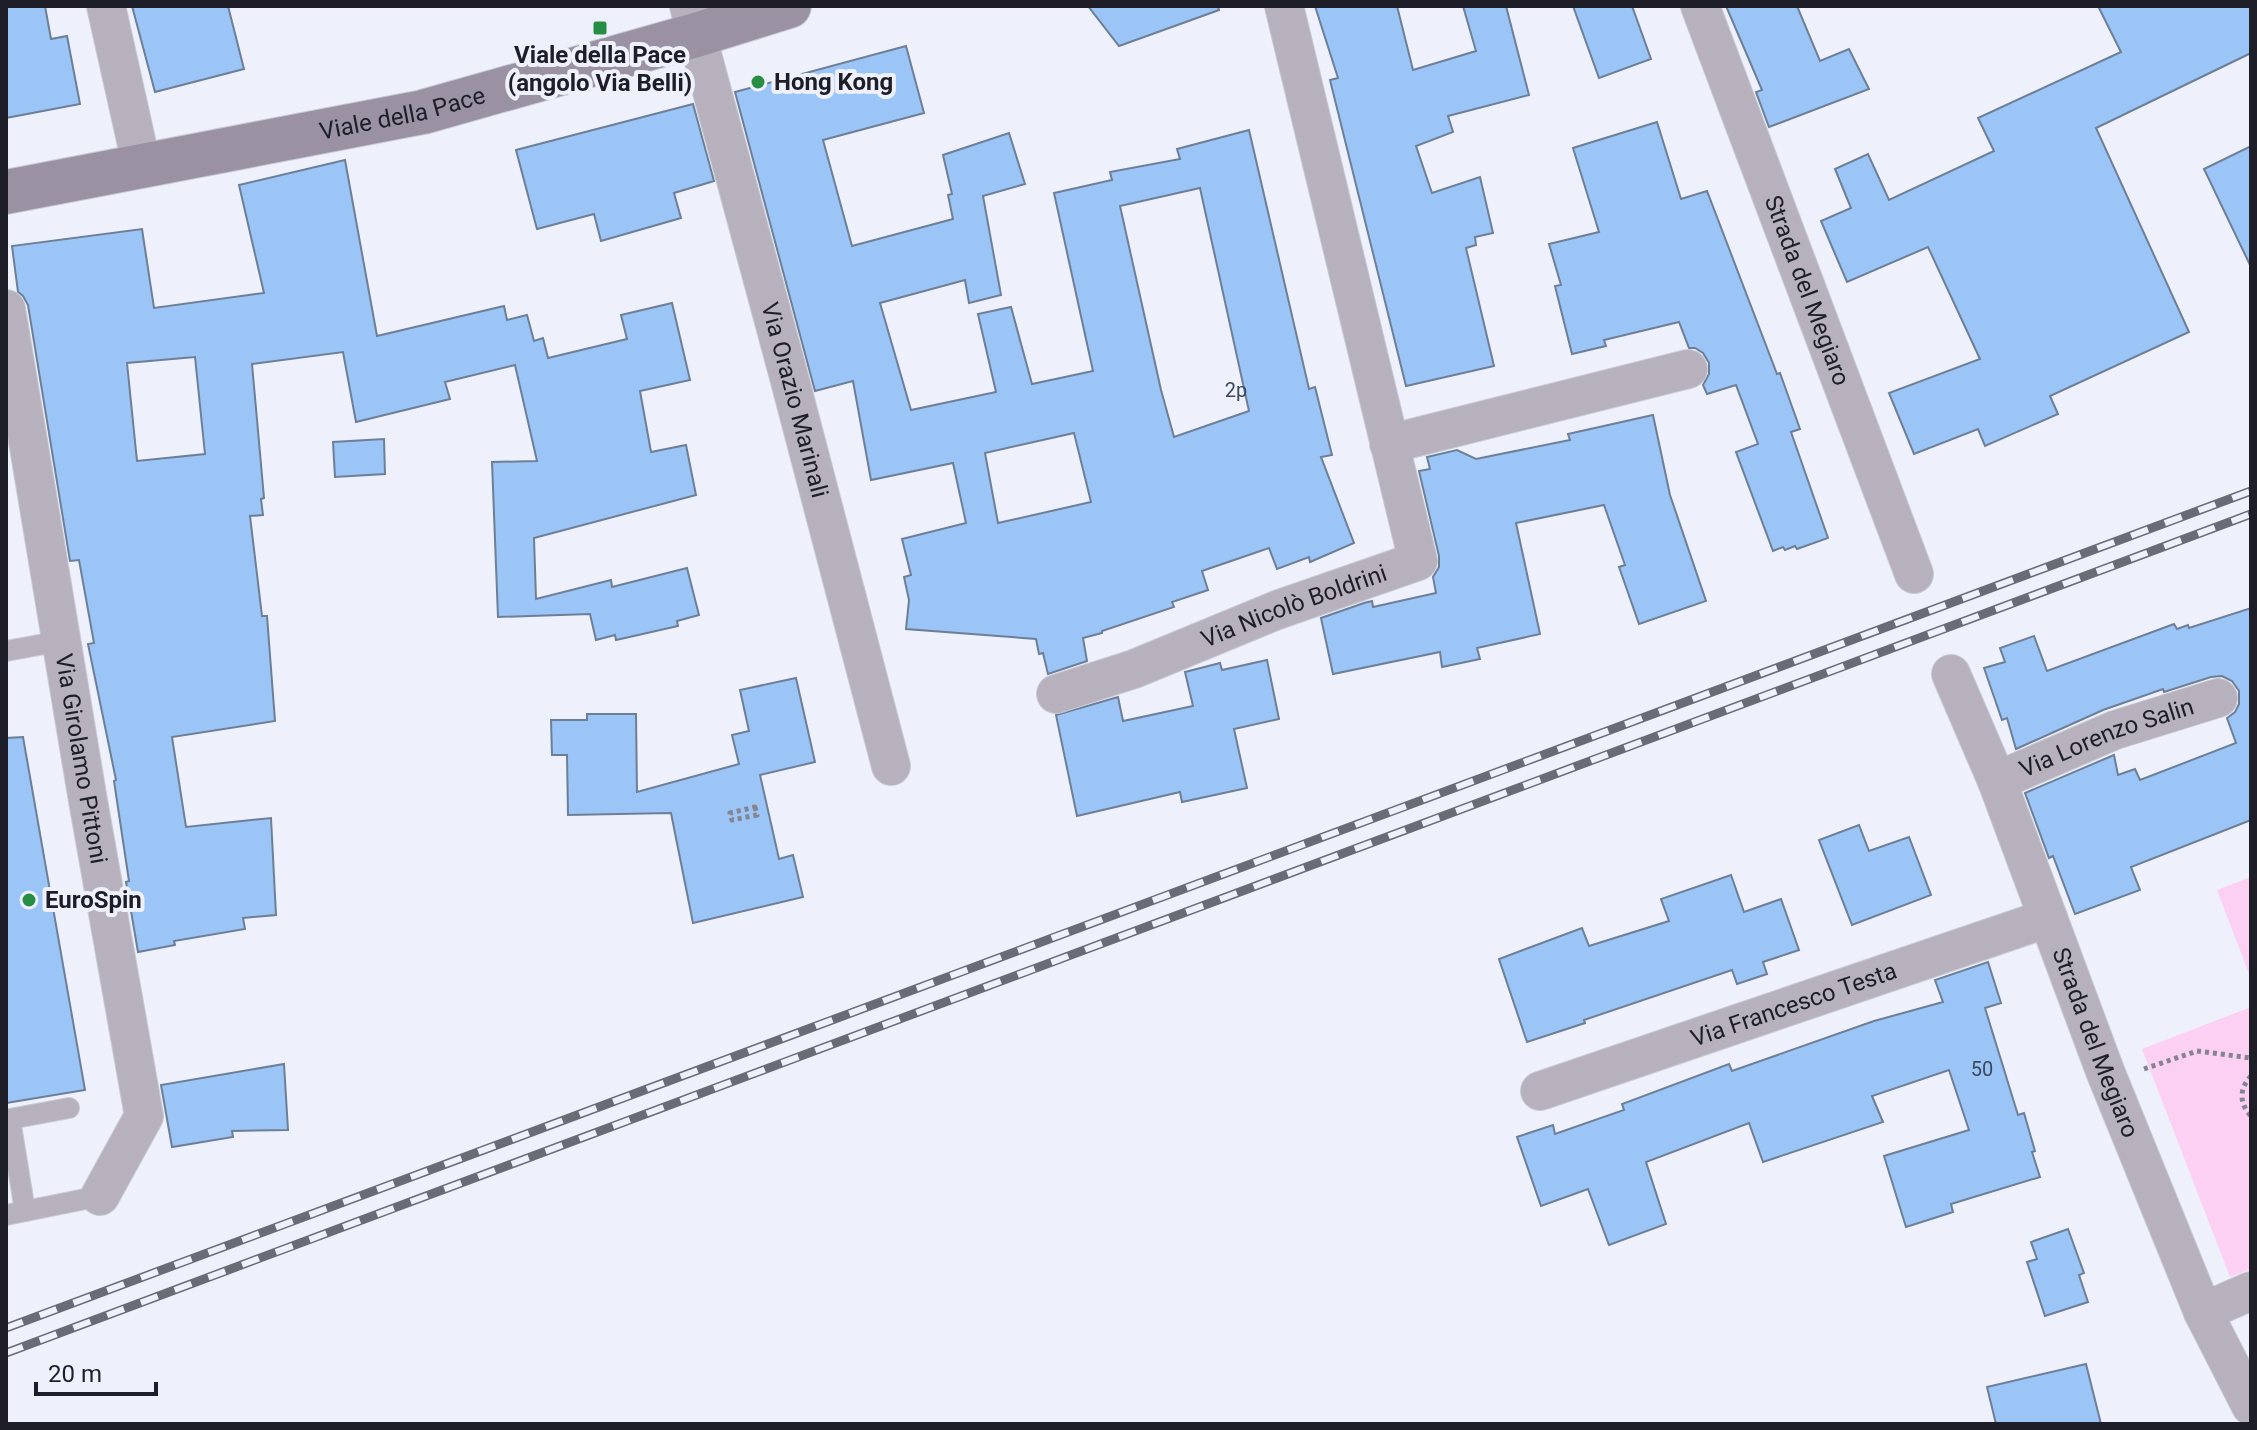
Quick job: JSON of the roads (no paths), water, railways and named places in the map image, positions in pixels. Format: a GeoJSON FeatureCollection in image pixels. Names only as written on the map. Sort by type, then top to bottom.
{"type":"FeatureCollection","features":[{"type":"Feature","properties":{"kind":"main road","name":"Viale della Pace"},"geometry":{"type":"LineString","coordinates":[[6,192],[423,112],[693,21],[789,6]]}},
{"type":"Feature","properties":{"kind":"street"},"geometry":{"type":"LineString","coordinates":[[106,6],[142,167]]}},
{"type":"Feature","properties":{"kind":"street","name":"Via Nicolò Boldrini"},"geometry":{"type":"LineString","coordinates":[[1056,694],[1134,669],[1277,610],[1418,561],[1284,6]]}},
{"type":"Feature","properties":{"kind":"street","name":"Strada del Megiaro"},"geometry":{"type":"LineString","coordinates":[[1700,6],[1914,574]]}},
{"type":"Feature","properties":{"kind":"street","name":"Via Orazio Marinali"},"geometry":{"type":"LineString","coordinates":[[693,21],[891,766]]}},
{"type":"Feature","properties":{"kind":"street","name":"Via Girolamo Pittoni"},"geometry":{"type":"LineString","coordinates":[[6,309],[13,398],[61,641],[144,1116],[100,1196]]}},
{"type":"Feature","properties":{"kind":"street"},"geometry":{"type":"LineString","coordinates":[[1389,444],[1688,369]]}},
{"type":"Feature","properties":{"kind":"street","name":"Strada del Megiaro"},"geometry":{"type":"LineString","coordinates":[[1951,674],[1997,781],[2110,1081],[2203,1312],[2251,1406]]}},
{"type":"Feature","properties":{"kind":"street","name":"Via Lorenzo Salin"},"geometry":{"type":"LineString","coordinates":[[1997,781],[2115,730],[2218,698]]}},
{"type":"Feature","properties":{"kind":"street","name":"Via Francesco Testa"},"geometry":{"type":"LineString","coordinates":[[1540,1091],[2048,918]]}},
{"type":"Feature","properties":{"kind":"street"},"geometry":{"type":"LineString","coordinates":[[2203,1312],[2251,1291]]}},
{"type":"Feature","properties":{"kind":"lane"},"geometry":{"type":"LineString","coordinates":[[6,651],[61,641]]}},
{"type":"Feature","properties":{"kind":"lane"},"geometry":{"type":"LineString","coordinates":[[69,1108],[8,1119],[16,1213],[100,1196]]}},
{"type":"Feature","properties":{"kind":"railway"},"geometry":{"type":"LineString","coordinates":[[6,1328],[2251,491]]}},
{"type":"Feature","properties":{"kind":"railway"},"geometry":{"type":"LineString","coordinates":[[6,1353],[2251,514]]}},
{"type":"Feature","properties":{"kind":"place","name":"Viale della Pace (angolo Via Belli)"},"geometry":{"type":"Point","coordinates":[600,28]}},
{"type":"Feature","properties":{"kind":"place","name":"Hong Kong"},"geometry":{"type":"Point","coordinates":[758,82]}},
{"type":"Feature","properties":{"kind":"place","name":"EuroSpin"},"geometry":{"type":"Point","coordinates":[29,900]}}]}
